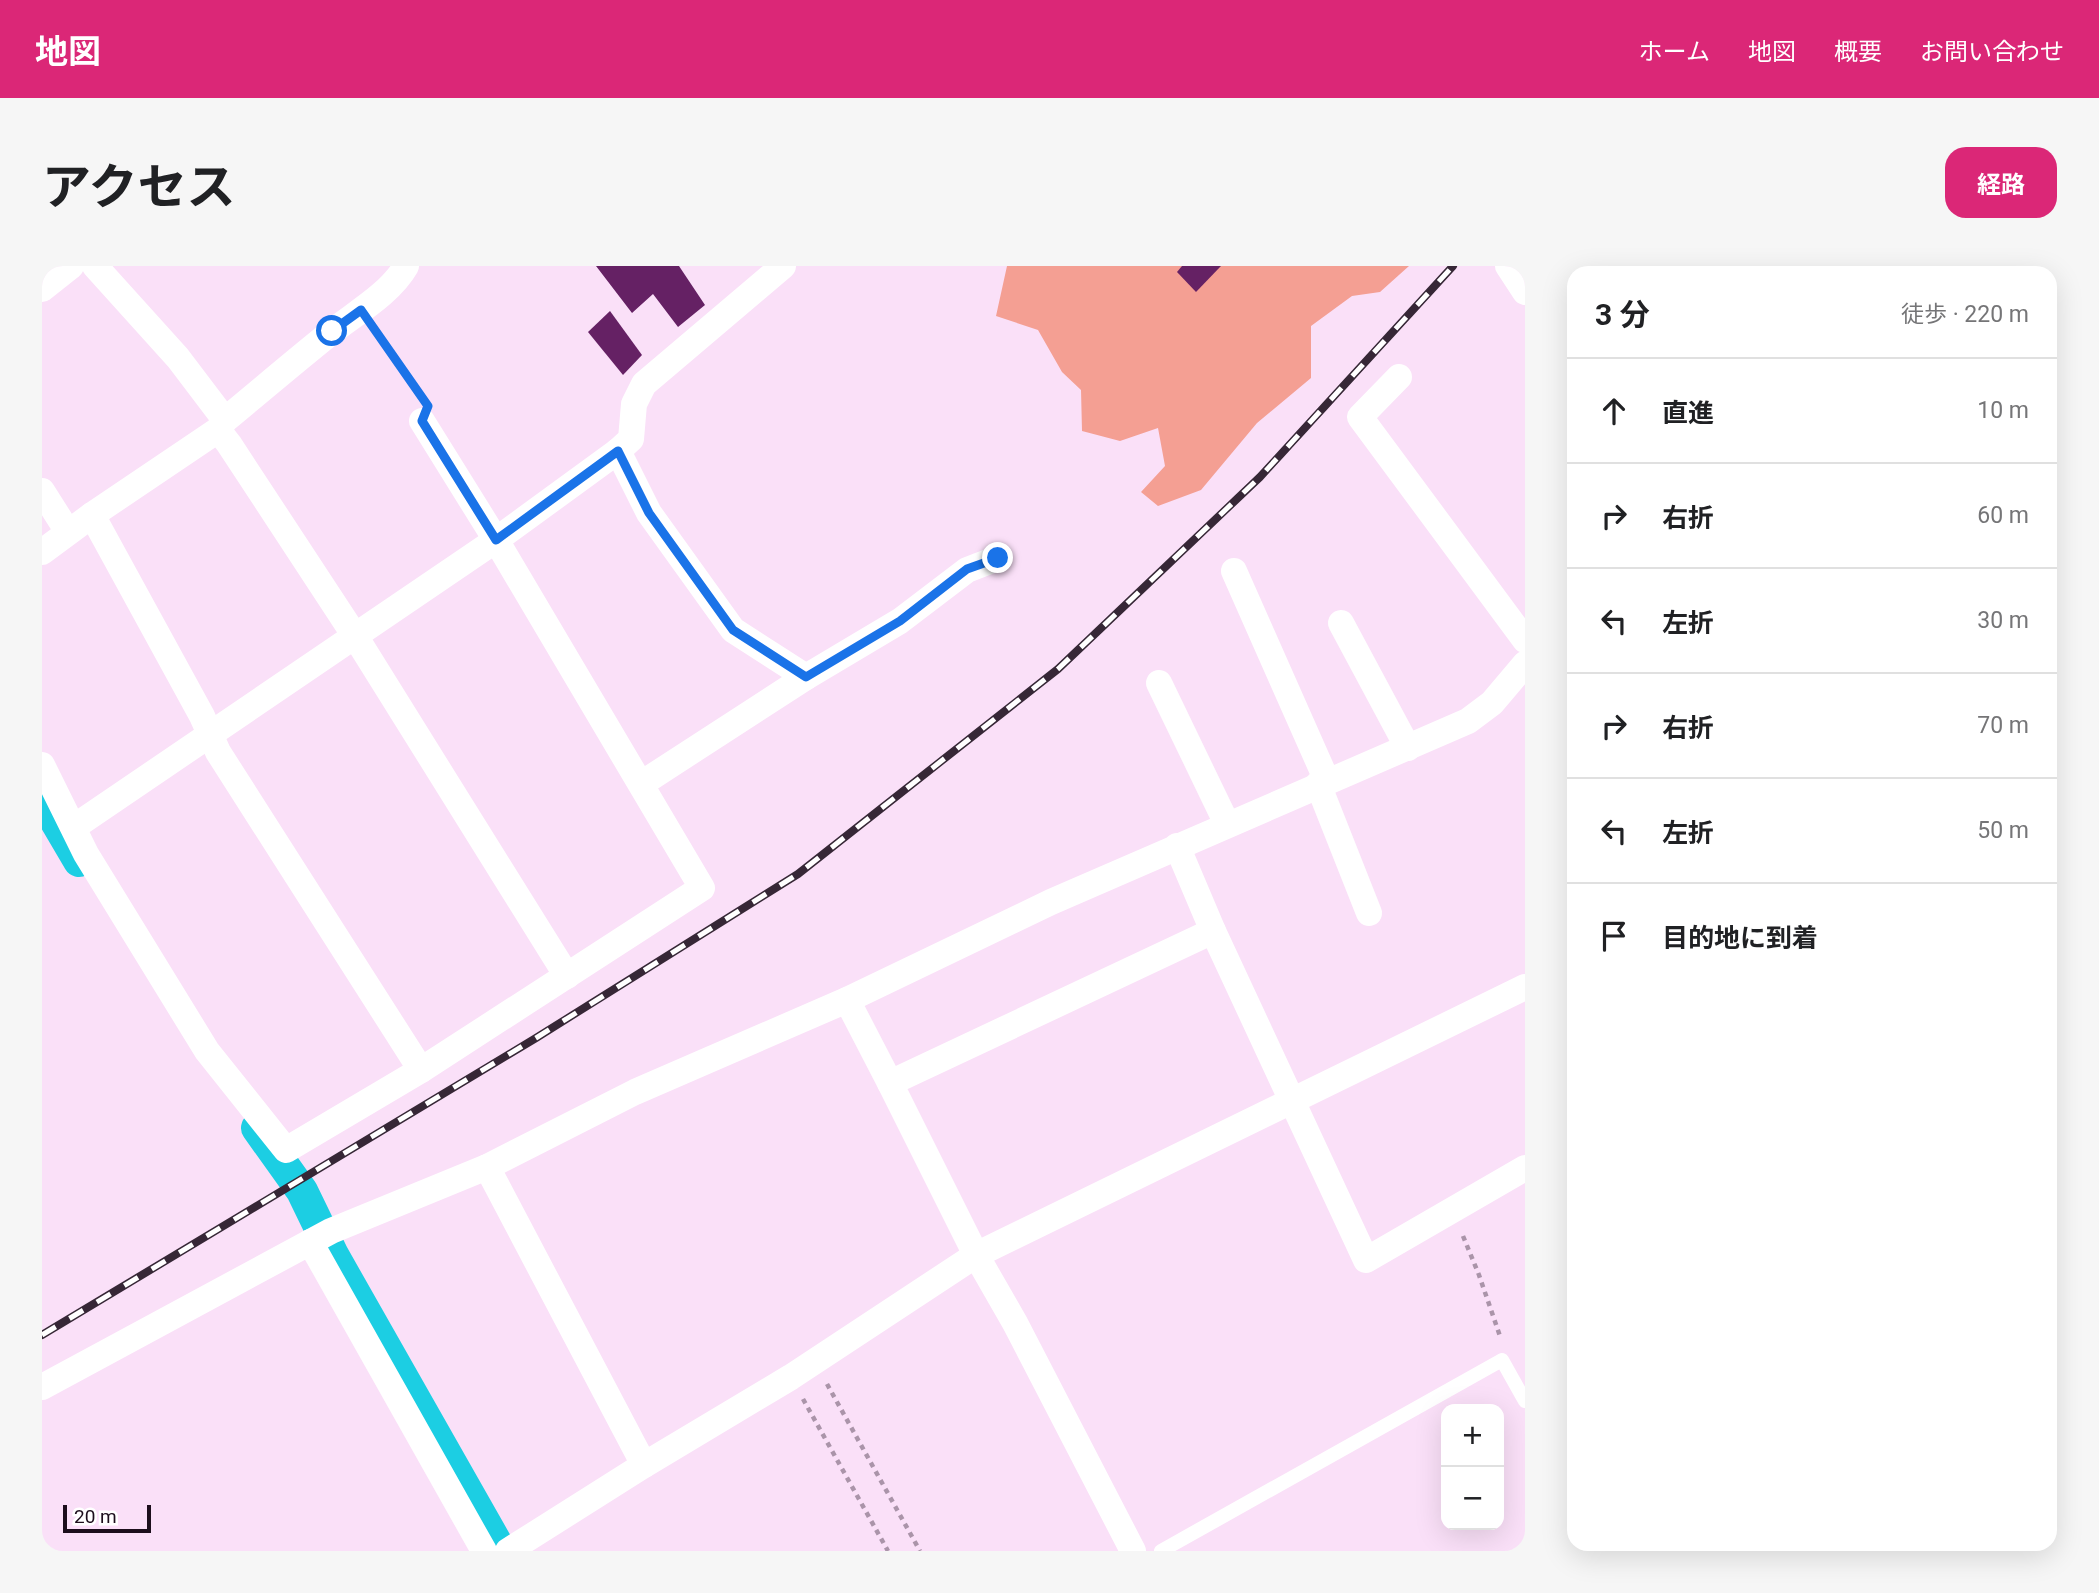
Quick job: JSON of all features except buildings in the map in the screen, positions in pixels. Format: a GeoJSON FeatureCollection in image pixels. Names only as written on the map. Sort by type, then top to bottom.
{"type":"FeatureCollection","features":[{"type":"Feature","properties":{"kind":"street"},"geometry":{"type":"LineString","coordinates":[[42,289],[71,266]]}},
{"type":"Feature","properties":{"kind":"street"},"geometry":{"type":"LineString","coordinates":[[94,266],[178,358],[221,425],[229,444],[355,636],[567,976]]}},
{"type":"Feature","properties":{"kind":"street"},"geometry":{"type":"LineString","coordinates":[[42,552],[221,425],[401,276],[406,266]]}},
{"type":"Feature","properties":{"kind":"street"},"geometry":{"type":"LineString","coordinates":[[74,827],[496,540],[618,451],[631,439],[634,404],[644,384],[783,266]]}},
{"type":"Feature","properties":{"kind":"street"},"geometry":{"type":"LineString","coordinates":[[1508,266],[1524,290]]}},
{"type":"Feature","properties":{"kind":"street"},"geometry":{"type":"LineString","coordinates":[[1399,377],[1360,417],[1525,640]]}},
{"type":"Feature","properties":{"kind":"street"},"geometry":{"type":"LineString","coordinates":[[42,765],[86,855],[207,1051],[286,1150],[421,1070],[702,888],[496,540],[422,421]]}},
{"type":"Feature","properties":{"kind":"street"},"geometry":{"type":"LineString","coordinates":[[618,451],[649,513],[733,630],[806,677]]}},
{"type":"Feature","properties":{"kind":"street"},"geometry":{"type":"LineString","coordinates":[[42,491],[68,532]]}},
{"type":"Feature","properties":{"kind":"street"},"geometry":{"type":"LineString","coordinates":[[92,515],[202,716],[218,752],[421,1070]]}},
{"type":"Feature","properties":{"kind":"street"},"geometry":{"type":"LineString","coordinates":[[641,784],[806,677],[900,621],[967,569],[998,558]]}},
{"type":"Feature","properties":{"kind":"street"},"geometry":{"type":"LineString","coordinates":[[1234,571],[1323,783],[1369,914]]}},
{"type":"Feature","properties":{"kind":"street"},"geometry":{"type":"LineString","coordinates":[[1341,623],[1408,748]]}},
{"type":"Feature","properties":{"kind":"street"},"geometry":{"type":"LineString","coordinates":[[42,1387],[321,1236],[486,1167],[635,1092],[847,1000],[1051,902],[1408,748],[1444,729],[1468,721],[1492,703],[1524,669]]}},
{"type":"Feature","properties":{"kind":"street"},"geometry":{"type":"LineString","coordinates":[[1160,683],[1227,824]]}},
{"type":"Feature","properties":{"kind":"street"},"geometry":{"type":"LineString","coordinates":[[1177,846],[1213,931],[1366,1260],[1525,1168]]}},
{"type":"Feature","properties":{"kind":"street"},"geometry":{"type":"LineString","coordinates":[[890,1083],[1213,931]]}},
{"type":"Feature","properties":{"kind":"street"},"geometry":{"type":"LineString","coordinates":[[511,1549],[815,1362],[976,1255],[1525,987]]}},
{"type":"Feature","properties":{"kind":"street"},"geometry":{"type":"LineString","coordinates":[[847,1000],[976,1255],[1015,1323],[1133,1551]]}},
{"type":"Feature","properties":{"kind":"street"},"geometry":{"type":"LineString","coordinates":[[486,1167],[644,1465]]}},
{"type":"Feature","properties":{"kind":"street"},"geometry":{"type":"LineString","coordinates":[[321,1236],[484,1551]]}},
{"type":"Feature","properties":{"kind":"lane"},"geometry":{"type":"LineString","coordinates":[[1161,1551],[1502,1360],[1525,1401]]}},
{"type":"Feature","properties":{"kind":"path"},"geometry":{"type":"LineString","coordinates":[[361,310],[428,406],[422,421]]}},
{"type":"Feature","properties":{"kind":"path"},"geometry":{"type":"LineString","coordinates":[[1452,1210],[1479,1275],[1505,1350],[1502,1360]]}},
{"type":"Feature","properties":{"kind":"path"},"geometry":{"type":"LineString","coordinates":[[815,1362],[920,1551]]}},
{"type":"Feature","properties":{"kind":"path"},"geometry":{"type":"LineString","coordinates":[[791,1377],[888,1551]]}},
{"type":"Feature","properties":{"kind":"shaded area"},"geometry":{"type":"Polygon","coordinates":[[[1007,266],[1409,266],[1380,292],[1352,296],[1311,326],[1311,378],[1257,423],[1201,490],[1158,506],[1141,492],[1165,466],[1158,428],[1120,441],[1082,431],[1081,390],[1062,372],[1038,330],[996,316],[1007,266]]]}},
{"type":"Feature","properties":{"kind":"waterway"},"geometry":{"type":"LineString","coordinates":[[42,798],[79,861]]}},
{"type":"Feature","properties":{"kind":"waterway"},"geometry":{"type":"LineString","coordinates":[[257,1128],[302,1191],[333,1255],[501,1551]]}},
{"type":"Feature","properties":{"kind":"railway"},"geometry":{"type":"LineString","coordinates":[[42,1335],[536,1038],[798,874],[1058,669],[1260,477],[1453,266]]}},
{"type":"Feature","properties":{"kind":"route"},"geometry":{"type":"LineString","coordinates":[[332,331],[361,310],[428,406],[422,421],[496,540],[618,451],[649,513],[733,630],[806,677],[900,621],[967,569],[998,558]]}}]}
